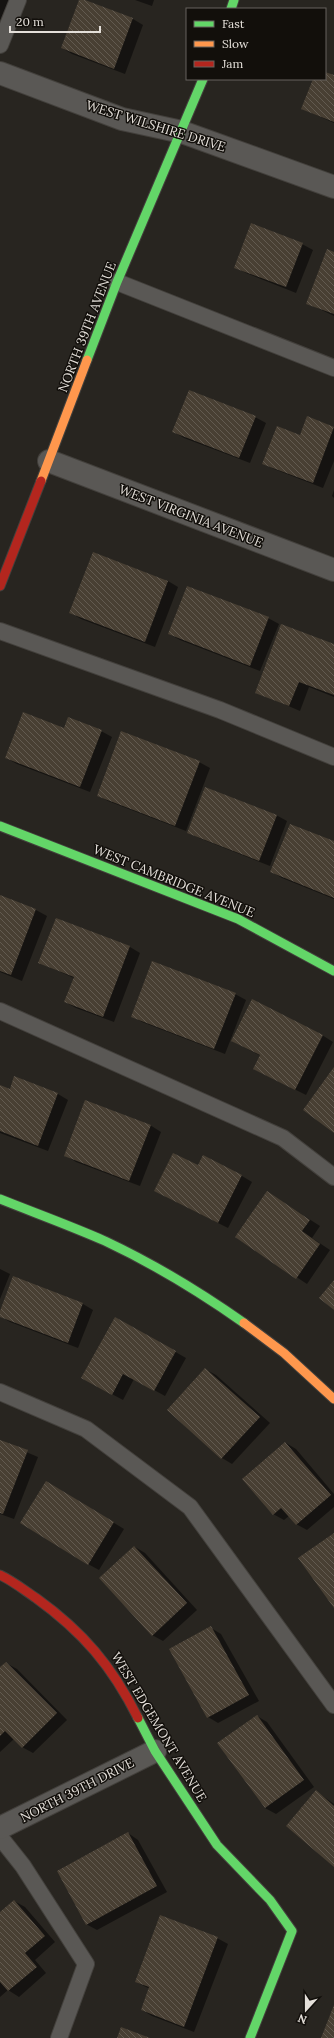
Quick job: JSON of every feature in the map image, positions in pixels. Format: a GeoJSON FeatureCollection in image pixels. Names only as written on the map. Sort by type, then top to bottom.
{"type":"FeatureCollection","features":[{"type":"Feature","properties":{"kind":"street","name":"WEST WILSHIRE DRIVE"},"geometry":{"type":"LineString","coordinates":[[0,73],[122,119],[182,132],[334,187]]}},
{"type":"Feature","properties":{"kind":"street","name":"NORTH 39TH AVENUE"},"geometry":{"type":"LineString","coordinates":[[0,586],[117,282],[182,132],[203,80]]}},
{"type":"Feature","properties":{"kind":"street","name":"WEST VIRGINIA AVENUE"},"geometry":{"type":"LineString","coordinates":[[49,462],[334,570]]}},
{"type":"Feature","properties":{"kind":"street","name":"WEST CAMBRIDGE AVENUE"},"geometry":{"type":"LineString","coordinates":[[0,826],[238,919],[334,971]]}},
{"type":"Feature","properties":{"kind":"street"},"geometry":{"type":"LineString","coordinates":[[0,1199],[104,1241],[151,1264],[203,1294],[300,1366],[334,1399]]}},
{"type":"Feature","properties":{"kind":"street","name":"WEST EDGEMONT AVENUE"},"geometry":{"type":"LineString","coordinates":[[0,1575],[10,1580],[62,1617],[99,1654],[127,1696],[155,1751],[217,1845],[270,1900],[292,1931],[250,2038]]}},
{"type":"Feature","properties":{"kind":"street","name":"NORTH 39TH DRIVE"},"geometry":{"type":"LineString","coordinates":[[0,1828],[155,1751]]}},
{"type":"Feature","properties":{"kind":"lane"},"geometry":{"type":"LineString","coordinates":[[0,45],[18,0]]}},
{"type":"Feature","properties":{"kind":"lane"},"geometry":{"type":"LineString","coordinates":[[117,282],[334,368]]}},
{"type":"Feature","properties":{"kind":"lane"},"geometry":{"type":"LineString","coordinates":[[0,632],[220,710],[334,757]]}},
{"type":"Feature","properties":{"kind":"lane"},"geometry":{"type":"LineString","coordinates":[[0,1011],[283,1138],[334,1177]]}},
{"type":"Feature","properties":{"kind":"lane"},"geometry":{"type":"LineString","coordinates":[[0,1392],[86,1429],[190,1507],[334,1705]]}},
{"type":"Feature","properties":{"kind":"lane"},"geometry":{"type":"LineString","coordinates":[[0,1837],[23,1866],[86,1964],[59,2038]]}},
{"type":"Feature","properties":{"kind":"building"},"geometry":{"type":"Polygon","coordinates":[[[79,0],[85,0],[133,18],[114,69],[61,48],[79,0]]]}},
{"type":"Feature","properties":{"kind":"building"},"geometry":{"type":"Polygon","coordinates":[[[326,72],[334,75],[334,122],[301,109],[313,80],[326,80],[326,72]]]}},
{"type":"Feature","properties":{"kind":"building"},"geometry":{"type":"Polygon","coordinates":[[[251,223],[303,243],[286,287],[234,268],[251,223]]]}},
{"type":"Feature","properties":{"kind":"building"},"geometry":{"type":"Polygon","coordinates":[[[327,249],[334,252],[334,314],[306,304],[327,249]]]}},
{"type":"Feature","properties":{"kind":"building"},"geometry":{"type":"Polygon","coordinates":[[[189,390],[256,416],[239,458],[172,432],[189,390]]]}},
{"type":"Feature","properties":{"kind":"building"},"geometry":{"type":"Polygon","coordinates":[[[307,416],[334,427],[313,483],[262,464],[277,426],[300,435],[307,416]]]}},
{"type":"Feature","properties":{"kind":"building"},"geometry":{"type":"Polygon","coordinates":[[[93,552],[168,581],[145,642],[69,613],[93,552]]]}},
{"type":"Feature","properties":{"kind":"building"},"geometry":{"type":"Polygon","coordinates":[[[187,586],[269,617],[250,666],[168,634],[187,586]]]}},
{"type":"Feature","properties":{"kind":"building"},"geometry":{"type":"Polygon","coordinates":[[[281,624],[334,644],[334,695],[299,682],[289,706],[255,693],[281,624]]]}},
{"type":"Feature","properties":{"kind":"building"},"geometry":{"type":"Polygon","coordinates":[[[23,712],[64,728],[68,717],[102,730],[80,787],[5,758],[23,712]]]}},
{"type":"Feature","properties":{"kind":"building"},"geometry":{"type":"Polygon","coordinates":[[[121,731],[200,761],[175,826],[97,796],[121,731]]]}},
{"type":"Feature","properties":{"kind":"building"},"geometry":{"type":"Polygon","coordinates":[[[205,787],[277,815],[259,861],[187,833],[205,787]]]}},
{"type":"Feature","properties":{"kind":"building"},"geometry":{"type":"Polygon","coordinates":[[[290,824],[334,841],[334,898],[270,872],[290,824]]]}},
{"type":"Feature","properties":{"kind":"building"},"geometry":{"type":"Polygon","coordinates":[[[0,895],[36,909],[11,975],[0,971],[0,895]]]}},
{"type":"Feature","properties":{"kind":"building"},"geometry":{"type":"Polygon","coordinates":[[[56,918],[130,946],[103,1017],[64,1002],[74,977],[38,963],[56,918]]]}},
{"type":"Feature","properties":{"kind":"building"},"geometry":{"type":"Polygon","coordinates":[[[152,961],[236,993],[214,1049],[131,1017],[152,961]]]}},
{"type":"Feature","properties":{"kind":"building"},"geometry":{"type":"Polygon","coordinates":[[[252,999],[323,1035],[295,1090],[253,1069],[260,1055],[231,1041],[252,999]]]}},
{"type":"Feature","properties":{"kind":"building"},"geometry":{"type":"Polygon","coordinates":[[[334,1067],[334,1133],[303,1110],[334,1067]]]}},
{"type":"Feature","properties":{"kind":"building"},"geometry":{"type":"Polygon","coordinates":[[[14,1076],[58,1093],[38,1146],[0,1131],[0,1085],[10,1089],[14,1076]]]}},
{"type":"Feature","properties":{"kind":"building"},"geometry":{"type":"Polygon","coordinates":[[[85,1100],[151,1125],[129,1181],[64,1156],[85,1100]]]}},
{"type":"Feature","properties":{"kind":"building"},"geometry":{"type":"Polygon","coordinates":[[[173,1153],[198,1165],[203,1155],[242,1175],[218,1223],[154,1191],[173,1153]]]}},
{"type":"Feature","properties":{"kind":"building"},"geometry":{"type":"Polygon","coordinates":[[[267,1191],[310,1220],[302,1231],[320,1244],[296,1279],[235,1237],[267,1191]]]}},
{"type":"Feature","properties":{"kind":"building"},"geometry":{"type":"Polygon","coordinates":[[[13,1276],[83,1303],[68,1343],[0,1317],[0,1311],[13,1276]]]}},
{"type":"Feature","properties":{"kind":"building"},"geometry":{"type":"Polygon","coordinates":[[[334,1280],[334,1310],[319,1298],[334,1280]]]}},
{"type":"Feature","properties":{"kind":"building"},"geometry":{"type":"Polygon","coordinates":[[[115,1317],[176,1351],[154,1391],[123,1374],[112,1395],[81,1378],[115,1317]]]}},
{"type":"Feature","properties":{"kind":"building"},"geometry":{"type":"Polygon","coordinates":[[[205,1368],[260,1417],[221,1459],[167,1410],[205,1368]]]}},
{"type":"Feature","properties":{"kind":"building"},"geometry":{"type":"Polygon","coordinates":[[[0,1440],[28,1450],[3,1514],[0,1513],[0,1440]]]}},
{"type":"Feature","properties":{"kind":"building"},"geometry":{"type":"Polygon","coordinates":[[[285,1442],[331,1495],[296,1525],[281,1508],[273,1515],[242,1479],[285,1442]]]}},
{"type":"Feature","properties":{"kind":"building"},"geometry":{"type":"Polygon","coordinates":[[[46,1481],[114,1522],[88,1565],[20,1523],[46,1481]]]}},
{"type":"Feature","properties":{"kind":"building"},"geometry":{"type":"Polygon","coordinates":[[[334,1533],[334,1608],[298,1558],[334,1533]]]}},
{"type":"Feature","properties":{"kind":"building"},"geometry":{"type":"Polygon","coordinates":[[[134,1546],[187,1603],[152,1636],[99,1578],[134,1546]]]}},
{"type":"Feature","properties":{"kind":"building"},"geometry":{"type":"Polygon","coordinates":[[[211,1626],[249,1695],[207,1718],[169,1649],[211,1626]]]}},
{"type":"Feature","properties":{"kind":"building"},"geometry":{"type":"Polygon","coordinates":[[[6,1662],[57,1713],[22,1748],[5,1731],[0,1736],[0,1667],[6,1662]]]}},
{"type":"Feature","properties":{"kind":"building"},"geometry":{"type":"Polygon","coordinates":[[[257,1715],[304,1780],[265,1808],[217,1743],[257,1715]]]}},
{"type":"Feature","properties":{"kind":"building"},"geometry":{"type":"Polygon","coordinates":[[[316,1790],[334,1806],[334,1867],[286,1826],[316,1790]]]}},
{"type":"Feature","properties":{"kind":"building"},"geometry":{"type":"Polygon","coordinates":[[[128,1832],[157,1886],[86,1925],[57,1871],[128,1832]]]}},
{"type":"Feature","properties":{"kind":"building"},"geometry":{"type":"Polygon","coordinates":[[[14,1900],[45,1936],[25,1953],[37,1967],[8,1991],[0,1982],[0,1912],[14,1900]]]}},
{"type":"Feature","properties":{"kind":"building"},"geometry":{"type":"Polygon","coordinates":[[[160,1915],[218,1937],[184,2027],[141,2010],[149,1987],[135,1982],[160,1915]]]}},
{"type":"Feature","properties":{"kind":"building"},"geometry":{"type":"Polygon","coordinates":[[[334,2005],[334,2038],[321,2038],[334,2005]]]}},
{"type":"Feature","properties":{"kind":"building"},"geometry":{"type":"Polygon","coordinates":[[[121,2027],[150,2038],[117,2038],[121,2027]]]}},
{"type":"Feature","properties":{"kind":"traffic: fast"},"geometry":{"type":"LineString","coordinates":[[231,8],[234,0]]}},
{"type":"Feature","properties":{"kind":"traffic: fast"},"geometry":{"type":"LineString","coordinates":[[87,360],[117,282],[203,80]]}},
{"type":"Feature","properties":{"kind":"traffic: fast"},"geometry":{"type":"LineString","coordinates":[[0,826],[238,919],[334,971]]}},
{"type":"Feature","properties":{"kind":"traffic: fast"},"geometry":{"type":"LineString","coordinates":[[0,1199],[105,1241],[141,1259],[211,1300],[244,1323]]}},
{"type":"Feature","properties":{"kind":"traffic: fast"},"geometry":{"type":"LineString","coordinates":[[138,1718],[155,1751],[217,1845],[270,1900],[292,1931],[250,2038]]}},
{"type":"Feature","properties":{"kind":"traffic: slow"},"geometry":{"type":"LineString","coordinates":[[41,481],[87,360]]}},
{"type":"Feature","properties":{"kind":"traffic: slow"},"geometry":{"type":"LineString","coordinates":[[244,1323],[284,1353],[334,1399]]}},
{"type":"Feature","properties":{"kind":"traffic: jam"},"geometry":{"type":"LineString","coordinates":[[0,586],[41,481]]}},
{"type":"Feature","properties":{"kind":"traffic: jam"},"geometry":{"type":"LineString","coordinates":[[0,1575],[36,1598],[82,1637],[107,1666],[118,1682],[138,1718]]}}]}
